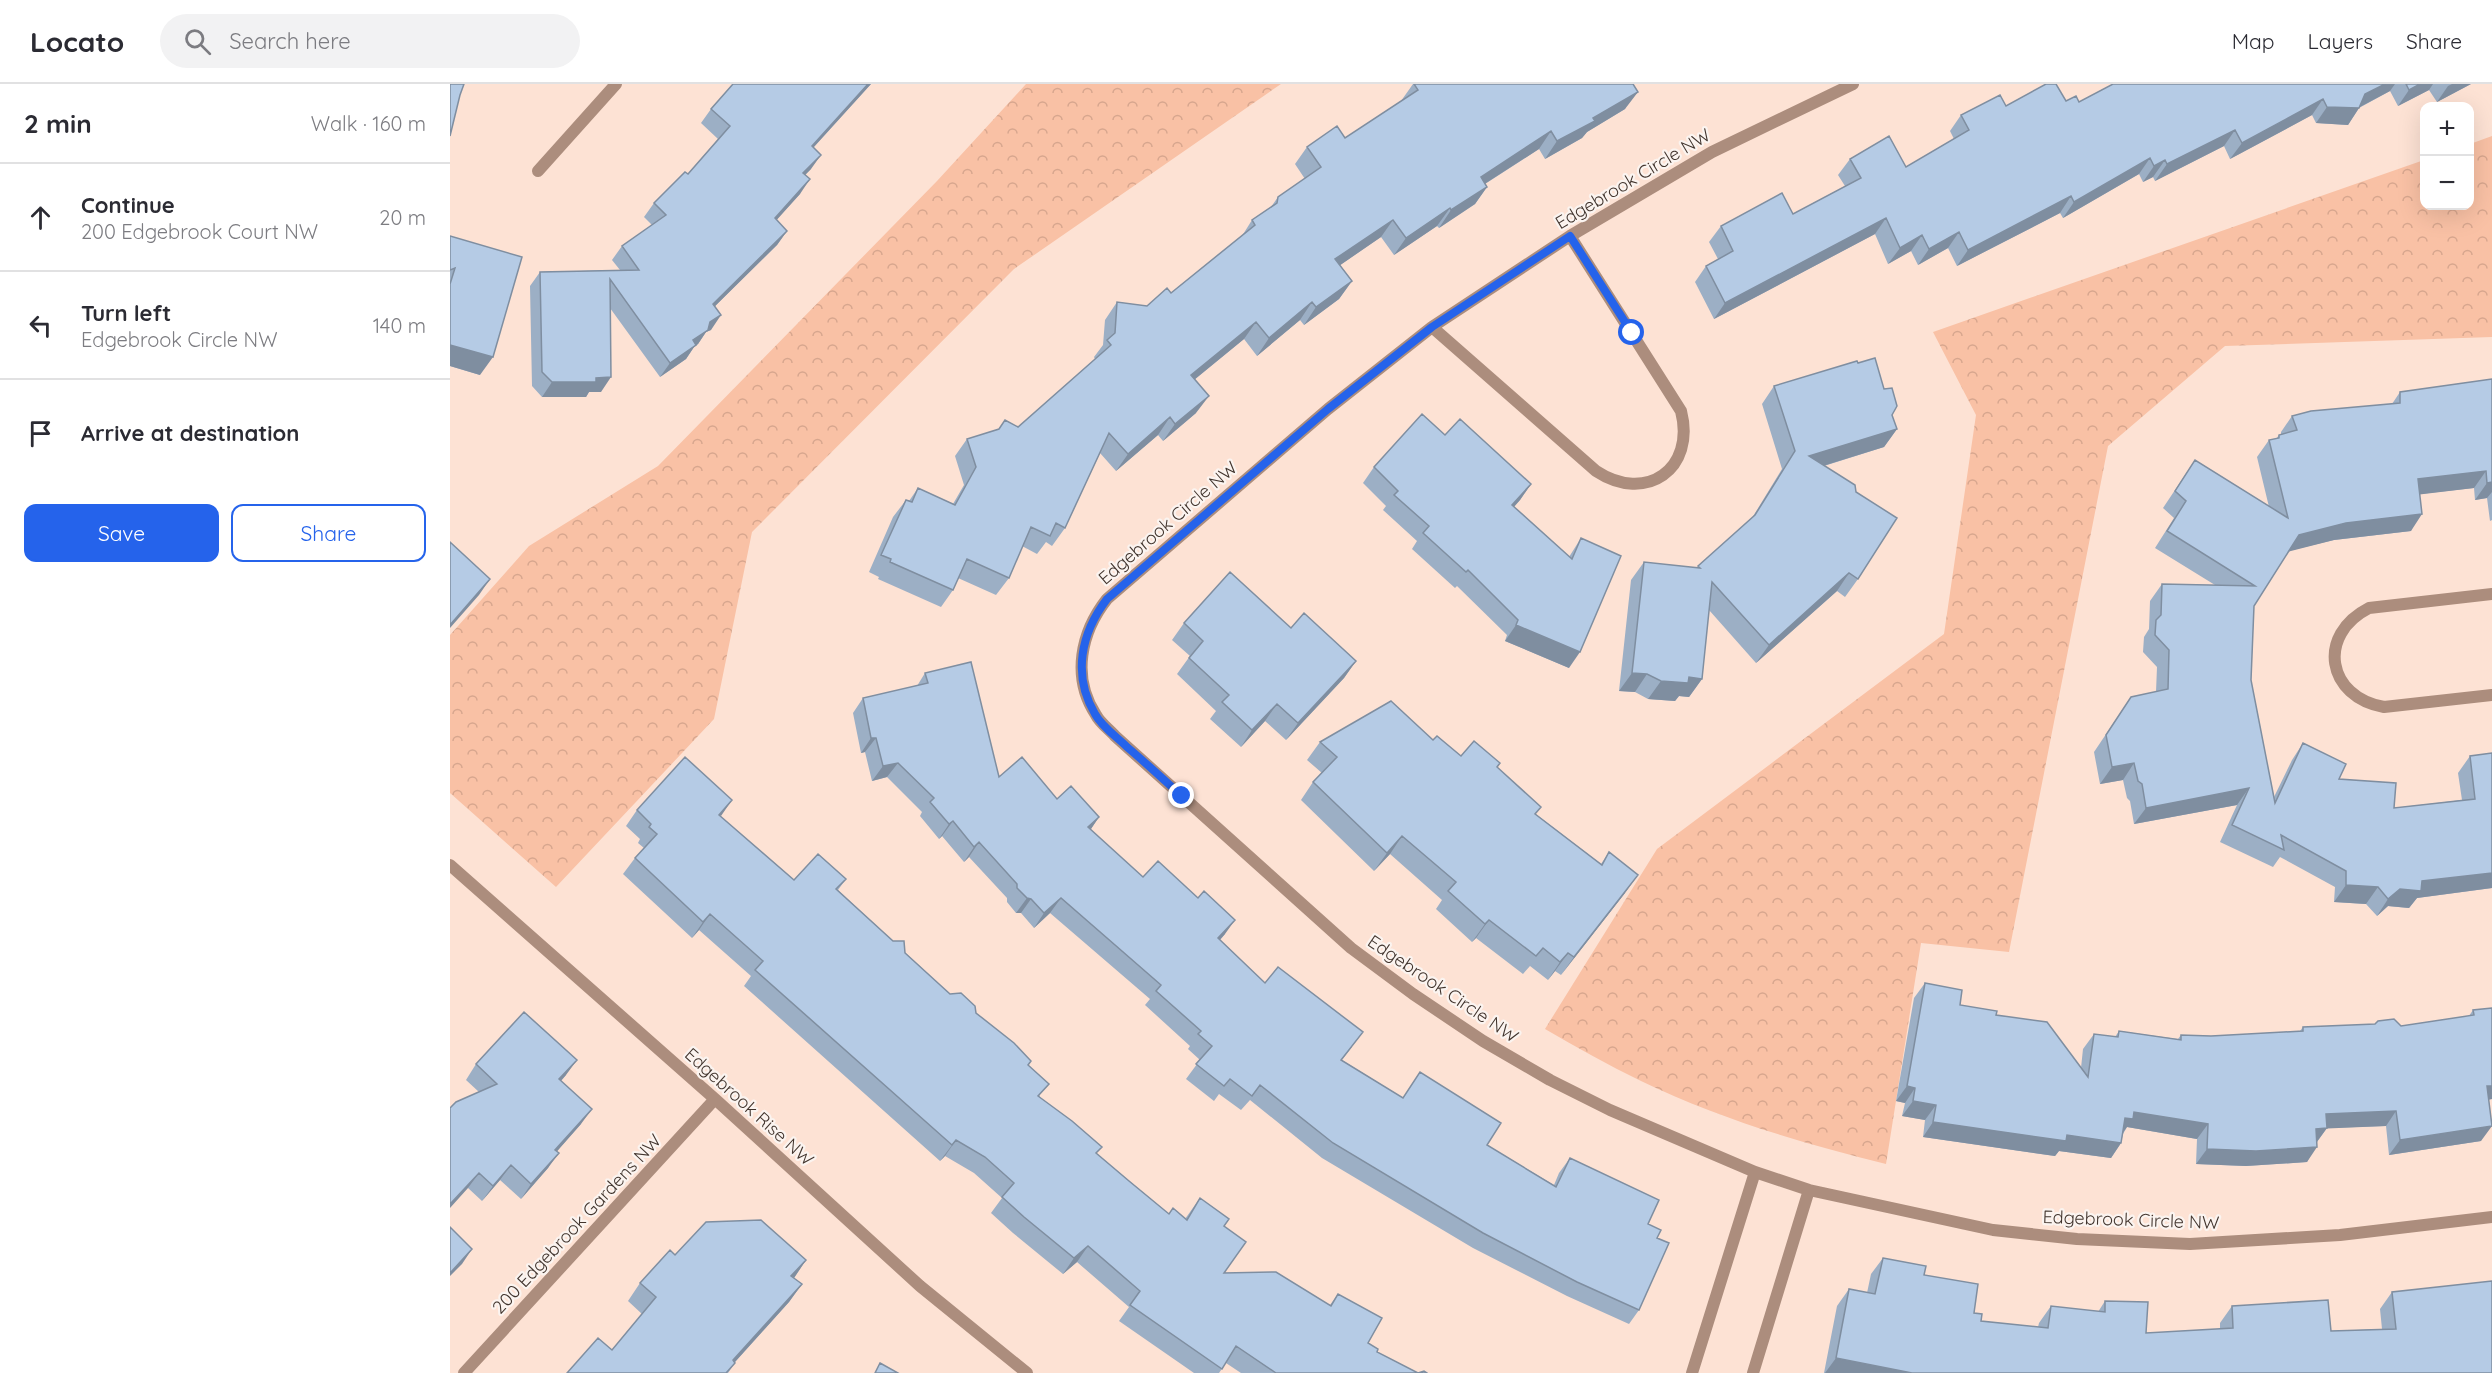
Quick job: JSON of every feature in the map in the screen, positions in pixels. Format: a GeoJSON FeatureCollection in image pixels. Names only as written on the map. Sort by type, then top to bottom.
{"type":"FeatureCollection","features":[{"type":"Feature","properties":{"kind":"street"},"geometry":{"type":"LineString","coordinates":[[538,171],[616,84]]}},
{"type":"Feature","properties":{"kind":"street","name":"Edgebrook Circle NW"},"geometry":{"type":"LineString","coordinates":[[1853,84],[1712,152],[1570,236],[1432,327],[1328,409],[1107,599],[1096,614],[1084,641],[1082,676],[1087,696],[1096,716],[1115,736],[1351,948],[1413,994],[1483,1041],[1550,1080],[1610,1110],[1755,1172],[1809,1190],[1994,1230],[2077,1239],[2190,1244],[2340,1235],[2492,1217]]}},
{"type":"Feature","properties":{"kind":"street"},"geometry":{"type":"LineString","coordinates":[[1432,327],[1596,471],[1610,480],[1625,484],[1641,484],[1656,480],[1669,471],[1678,458],[1685,435],[1681,411],[1570,236]]}},
{"type":"Feature","properties":{"kind":"street"},"geometry":{"type":"LineString","coordinates":[[2492,594],[2369,608],[2355,615],[2343,626],[2336,641],[2334,657],[2337,672],[2344,686],[2355,697],[2369,705],[2384,707],[2492,695]]}},
{"type":"Feature","properties":{"kind":"street","name":"Edgebrook Rise NW"},"geometry":{"type":"LineString","coordinates":[[450,865],[715,1099],[920,1286],[1027,1373]]}},
{"type":"Feature","properties":{"kind":"street","name":"200 Edgebrook Gardens NW"},"geometry":{"type":"LineString","coordinates":[[464,1373],[715,1099]]}},
{"type":"Feature","properties":{"kind":"street"},"geometry":{"type":"LineString","coordinates":[[1692,1373],[1755,1172]]}},
{"type":"Feature","properties":{"kind":"street"},"geometry":{"type":"LineString","coordinates":[[1753,1373],[1809,1190]]}},
{"type":"Feature","properties":{"kind":"green space"},"geometry":{"type":"Polygon","coordinates":[[[1026,84],[1281,84],[1014,269],[752,532],[714,719],[556,887],[450,793],[450,635],[529,546],[658,466],[937,181],[1026,84]]]}},
{"type":"Feature","properties":{"kind":"green space"},"geometry":{"type":"Polygon","coordinates":[[[2492,136],[2492,337],[2225,346],[2108,446],[2009,952],[1921,943],[1886,1164],[1792,1139],[1700,1107],[1629,1075],[1545,1029],[1657,849],[1944,634],[1976,415],[1933,332],[2420,161],[2420,210],[2474,210],[2474,143],[2492,136]]]}},
{"type":"Feature","properties":{"kind":"building"},"geometry":{"type":"Polygon","coordinates":[[[450,84],[464,84],[450,136],[450,84]]]}},
{"type":"Feature","properties":{"kind":"building"},"geometry":{"type":"Polygon","coordinates":[[[733,84],[868,84],[812,146],[821,155],[803,173],[810,179],[775,218],[787,231],[713,304],[721,315],[710,322],[708,330],[693,340],[696,345],[670,363],[610,279],[611,377],[596,378],[596,382],[552,382],[542,372],[540,272],[639,270],[622,246],[666,215],[654,203],[685,172],[688,174],[730,126],[711,109],[733,84]]]}},
{"type":"Feature","properties":{"kind":"building"},"geometry":{"type":"Polygon","coordinates":[[[1414,84],[1633,84],[1638,92],[1593,118],[1595,121],[1557,141],[1551,131],[1481,177],[1487,187],[1451,210],[1450,208],[1406,238],[1393,220],[1335,259],[1352,281],[1316,307],[1312,302],[1269,338],[1256,322],[1191,375],[1209,396],[1175,424],[1170,417],[1128,454],[1109,433],[1065,528],[1056,523],[1050,536],[1031,527],[1009,578],[967,559],[953,590],[890,562],[891,559],[881,555],[906,500],[912,502],[918,488],[955,505],[976,467],[967,439],[999,429],[1005,420],[1018,427],[1111,345],[1107,340],[1115,333],[1117,302],[1147,306],[1167,288],[1171,293],[1255,225],[1252,220],[1277,203],[1278,197],[1321,167],[1307,147],[1337,126],[1345,138],[1418,90],[1414,84]]]}},
{"type":"Feature","properties":{"kind":"building"},"geometry":{"type":"Polygon","coordinates":[[[2046,84],[2056,84],[2066,101],[2076,96],[2079,102],[2113,84],[2385,84],[2365,94],[2359,108],[2327,107],[2323,99],[2242,143],[2235,130],[2167,164],[2165,160],[2154,166],[2150,158],[2074,202],[2071,196],[1968,250],[1959,232],[1929,249],[1922,235],[1900,248],[1886,218],[1725,303],[1706,266],[1733,251],[1721,226],[1782,193],[1793,214],[1861,178],[1850,159],[1889,136],[1906,167],[1969,130],[1961,115],[2000,95],[2006,106],[2046,84]]]}},
{"type":"Feature","properties":{"kind":"building"},"geometry":{"type":"Polygon","coordinates":[[[2406,84],[2420,84],[2409,90],[2406,84]]]}},
{"type":"Feature","properties":{"kind":"building"},"geometry":{"type":"Polygon","coordinates":[[[450,236],[522,257],[493,357],[450,345],[450,284],[455,268],[450,270],[450,236]]]}},
{"type":"Feature","properties":{"kind":"building"},"geometry":{"type":"Polygon","coordinates":[[[1875,358],[1884,389],[1892,388],[1897,406],[1892,415],[1897,429],[1809,456],[1855,485],[1856,492],[1897,518],[1858,579],[1849,573],[1769,645],[1712,582],[1702,679],[1689,677],[1688,683],[1661,681],[1647,674],[1632,673],[1644,562],[1700,568],[1698,566],[1755,515],[1795,451],[1774,386],[1857,361],[1858,363],[1875,358]]]}},
{"type":"Feature","properties":{"kind":"building"},"geometry":{"type":"Polygon","coordinates":[[[2492,379],[2492,482],[2487,483],[2486,471],[2418,479],[2422,514],[2346,523],[2299,535],[2254,606],[2251,680],[2275,803],[2303,743],[2346,764],[2339,779],[2396,783],[2394,808],[2475,799],[2470,756],[2492,753],[2492,873],[2422,881],[2421,891],[2400,889],[2388,899],[2378,887],[2346,885],[2346,871],[2281,835],[2284,850],[2232,825],[2249,788],[2146,808],[2142,784],[2138,781],[2134,763],[2112,767],[2106,735],[2131,697],[2168,689],[2169,650],[2155,635],[2156,620],[2161,615],[2162,584],[2255,586],[2167,531],[2186,501],[2175,491],[2195,460],[2288,518],[2269,440],[2297,430],[2292,416],[2311,411],[2400,403],[2400,392],[2492,379]]]}},
{"type":"Feature","properties":{"kind":"building"},"geometry":{"type":"Polygon","coordinates":[[[1422,414],[1445,435],[1460,419],[1531,484],[1512,505],[1572,559],[1581,538],[1621,556],[1580,652],[1516,625],[1518,620],[1468,570],[1466,572],[1423,533],[1429,526],[1394,495],[1398,491],[1374,467],[1422,414]]]}},
{"type":"Feature","properties":{"kind":"building"},"geometry":{"type":"Polygon","coordinates":[[[450,542],[490,579],[450,625],[450,542]]]}},
{"type":"Feature","properties":{"kind":"building"},"geometry":{"type":"Polygon","coordinates":[[[1230,572],[1291,628],[1304,613],[1356,661],[1298,723],[1277,704],[1252,730],[1222,702],[1229,695],[1189,658],[1203,641],[1184,623],[1230,572]]]}},
{"type":"Feature","properties":{"kind":"building"},"geometry":{"type":"Polygon","coordinates":[[[971,662],[999,777],[1022,757],[1057,799],[1071,786],[1099,817],[1088,827],[1143,877],[1158,861],[1198,898],[1204,891],[1235,920],[1218,938],[1265,983],[1278,967],[1363,1032],[1341,1060],[1403,1098],[1420,1072],[1501,1123],[1487,1145],[1556,1187],[1570,1158],[1659,1200],[1648,1224],[1661,1230],[1657,1238],[1669,1243],[1639,1310],[1577,1282],[1483,1233],[1333,1143],[1260,1085],[1252,1096],[1230,1079],[1224,1086],[1196,1064],[1212,1046],[1198,1034],[1201,1031],[1156,991],[1161,985],[1061,898],[1044,913],[1017,888],[1017,884],[979,842],[974,847],[953,821],[949,824],[930,802],[934,798],[898,763],[883,766],[876,738],[871,738],[863,698],[928,683],[925,673],[971,662]]]}},
{"type":"Feature","properties":{"kind":"building"},"geometry":{"type":"Polygon","coordinates":[[[1391,701],[1433,740],[1437,736],[1461,756],[1474,741],[1500,763],[1497,767],[1541,807],[1535,814],[1602,865],[1609,852],[1638,875],[1574,957],[1568,953],[1560,962],[1543,948],[1536,956],[1489,920],[1485,924],[1448,891],[1456,882],[1402,836],[1387,853],[1313,782],[1337,757],[1320,742],[1391,701]]]}},
{"type":"Feature","properties":{"kind":"building"},"geometry":{"type":"Polygon","coordinates":[[[685,757],[732,800],[719,815],[794,880],[818,854],[846,879],[836,889],[893,941],[904,941],[905,953],[950,994],[961,993],[975,1006],[976,1013],[1014,1043],[1031,1061],[1028,1065],[1049,1084],[1038,1096],[1102,1147],[1096,1153],[1169,1214],[1173,1208],[1187,1220],[1200,1198],[1229,1219],[1224,1226],[1246,1242],[1224,1273],[1276,1272],[1331,1306],[1338,1294],[1382,1318],[1368,1343],[1378,1349],[1377,1352],[1418,1373],[1276,1373],[1236,1346],[1222,1369],[1130,1305],[1140,1291],[1088,1246],[1074,1258],[1024,1217],[1002,1197],[1014,1183],[985,1157],[956,1140],[952,1145],[755,970],[763,961],[710,914],[703,922],[635,858],[657,834],[637,810],[685,757]]]}},
{"type":"Feature","properties":{"kind":"building"},"geometry":{"type":"Polygon","coordinates":[[[1925,983],[1962,990],[1960,1005],[1997,1011],[1996,1015],[2047,1022],[2088,1077],[2094,1034],[2118,1037],[2119,1031],[2181,1040],[2181,1035],[2211,1036],[2303,1031],[2303,1027],[2375,1024],[2378,1021],[2394,1019],[2401,1026],[2474,1015],[2473,1010],[2492,1008],[2492,1086],[2487,1086],[2492,1126],[2400,1140],[2396,1111],[2326,1114],[2327,1128],[2316,1129],[2317,1147],[2256,1151],[2207,1149],[2208,1124],[2134,1112],[2133,1119],[2125,1118],[2121,1143],[2067,1135],[2066,1141],[1933,1122],[1936,1105],[1913,1101],[1915,1088],[1907,1086],[1925,983]]]}},
{"type":"Feature","properties":{"kind":"building"},"geometry":{"type":"Polygon","coordinates":[[[524,1012],[577,1060],[559,1079],[592,1109],[555,1150],[559,1153],[531,1184],[511,1165],[493,1186],[479,1173],[450,1204],[450,1108],[456,1102],[497,1084],[476,1064],[524,1012]]]}},
{"type":"Feature","properties":{"kind":"building"},"geometry":{"type":"Polygon","coordinates":[[[761,1220],[806,1260],[791,1276],[802,1284],[733,1360],[735,1363],[726,1373],[567,1373],[598,1338],[612,1350],[656,1297],[640,1283],[670,1250],[675,1255],[706,1222],[761,1220]]]}},
{"type":"Feature","properties":{"kind":"building"},"geometry":{"type":"Polygon","coordinates":[[[450,1227],[472,1249],[450,1273],[450,1227]]]}},
{"type":"Feature","properties":{"kind":"building"},"geometry":{"type":"Polygon","coordinates":[[[1883,1258],[1926,1266],[1924,1275],[1978,1284],[1974,1313],[1982,1314],[1981,1321],[2048,1328],[2051,1306],[2105,1312],[2105,1301],[2148,1302],[2146,1333],[2233,1328],[2232,1306],[2328,1300],[2331,1331],[2396,1329],[2392,1292],[2492,1281],[2492,1373],[1912,1373],[1836,1358],[1849,1289],[1875,1294],[1883,1258]]]}},
{"type":"Feature","properties":{"kind":"building"},"geometry":{"type":"Polygon","coordinates":[[[880,1363],[898,1373],[875,1373],[880,1363]]]}},
{"type":"Feature","properties":{"kind":"route"},"geometry":{"type":"LineString","coordinates":[[1182,796],[1096,716],[1087,696],[1082,676],[1084,641],[1096,614],[1107,599],[1328,409],[1432,327],[1570,236],[1632,333]]}}]}
